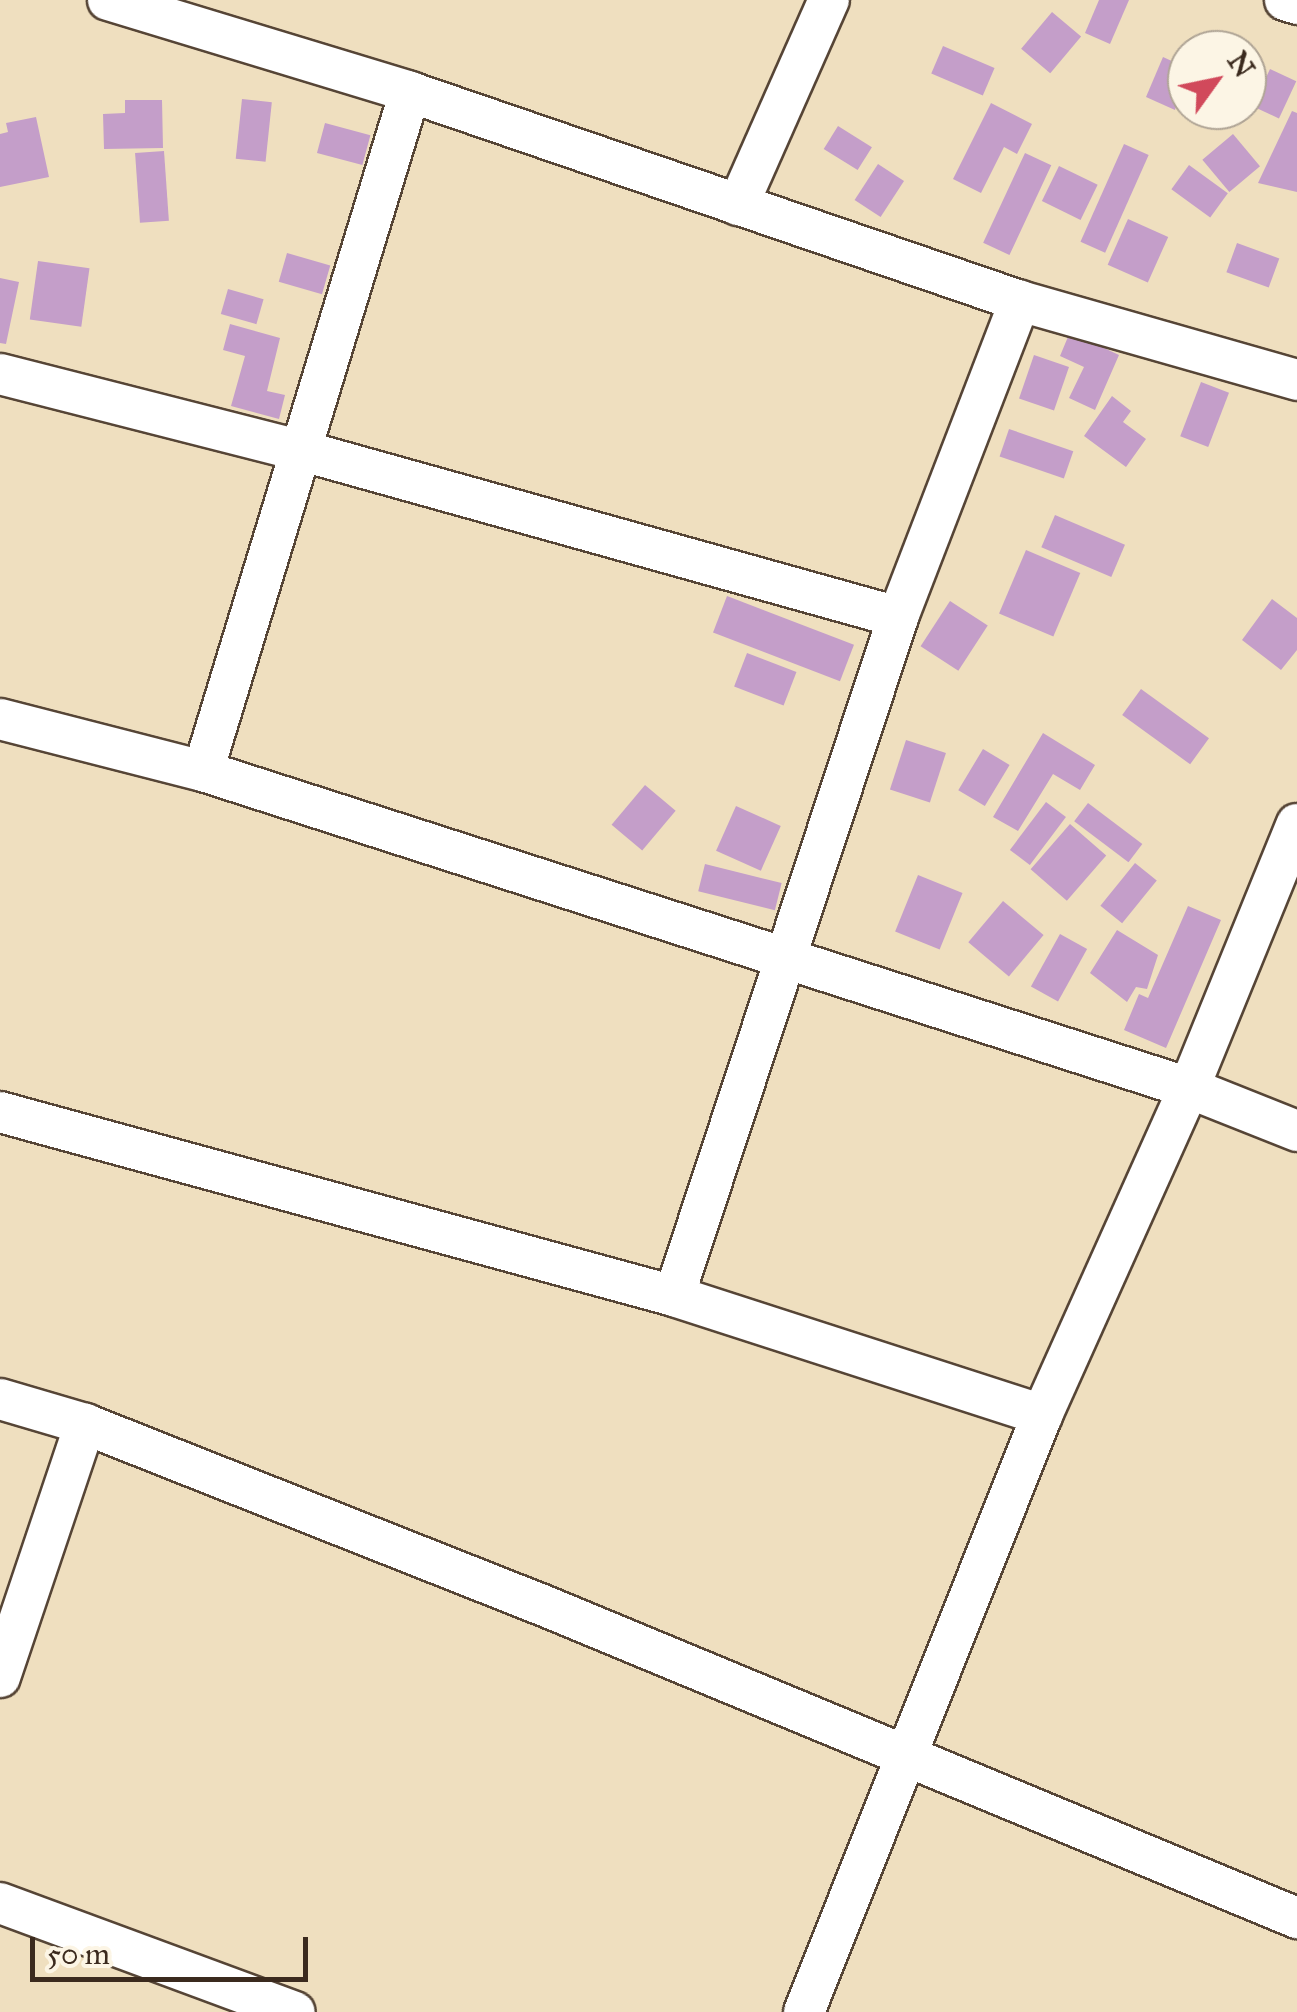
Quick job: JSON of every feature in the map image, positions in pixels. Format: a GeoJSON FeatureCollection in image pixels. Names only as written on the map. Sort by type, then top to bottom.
{"type":"FeatureCollection","features":[{"type":"Feature","properties":{"kind":"street"},"geometry":{"type":"LineString","coordinates":[[108,0],[183,11],[1020,301],[1297,380]]}},
{"type":"Feature","properties":{"kind":"street"},"geometry":{"type":"LineString","coordinates":[[738,205],[829,0]]}},
{"type":"Feature","properties":{"kind":"street"},"geometry":{"type":"LineString","coordinates":[[1285,0],[1297,4]]}},
{"type":"Feature","properties":{"kind":"street"},"geometry":{"type":"LineString","coordinates":[[203,772],[410,92]]}},
{"type":"Feature","properties":{"kind":"street"},"geometry":{"type":"LineString","coordinates":[[674,1296],[898,618],[1020,301]]}},
{"type":"Feature","properties":{"kind":"street"},"geometry":{"type":"LineString","coordinates":[[0,374],[303,451],[898,618]]}},
{"type":"Feature","properties":{"kind":"street"},"geometry":{"type":"LineString","coordinates":[[0,719],[203,772],[1190,1088],[1297,1130]]}},
{"type":"Feature","properties":{"kind":"street"},"geometry":{"type":"LineString","coordinates":[[804,2012],[908,1759],[1042,1414],[1190,1088],[1297,824]]}},
{"type":"Feature","properties":{"kind":"street"},"geometry":{"type":"LineString","coordinates":[[0,1112],[674,1296],[1042,1414]]}},
{"type":"Feature","properties":{"kind":"street"},"geometry":{"type":"LineString","coordinates":[[0,1398],[85,1424],[908,1759],[1295,1910]]}},
{"type":"Feature","properties":{"kind":"street"},"geometry":{"type":"LineString","coordinates":[[0,1678],[85,1424]]}},
{"type":"Feature","properties":{"kind":"street"},"geometry":{"type":"LineString","coordinates":[[0,1904],[294,2012]]}},
{"type":"Feature","properties":{"kind":"building"},"geometry":{"type":"Polygon","coordinates":[[[1099,0],[1129,0],[1110,44],[1085,33],[1099,0]]]}},
{"type":"Feature","properties":{"kind":"building"},"geometry":{"type":"Polygon","coordinates":[[[1052,12],[1081,36],[1050,73],[1021,49],[1052,12]]]}},
{"type":"Feature","properties":{"kind":"building"},"geometry":{"type":"Polygon","coordinates":[[[943,46],[995,68],[983,95],[931,74],[943,46]]]}},
{"type":"Feature","properties":{"kind":"building"},"geometry":{"type":"Polygon","coordinates":[[[1163,57],[1167,59],[1167,106],[1146,97],[1163,57]]]}},
{"type":"Feature","properties":{"kind":"building"},"geometry":{"type":"Polygon","coordinates":[[[1270,69],[1296,81],[1279,118],[1267,113],[1270,69]]]}},
{"type":"Feature","properties":{"kind":"building"},"geometry":{"type":"Polygon","coordinates":[[[242,99],[272,102],[266,162],[236,159],[242,99]]]}},
{"type":"Feature","properties":{"kind":"building"},"geometry":{"type":"Polygon","coordinates":[[[125,100],[162,100],[163,148],[104,149],[103,114],[125,113],[125,100]]]}},
{"type":"Feature","properties":{"kind":"building"},"geometry":{"type":"Polygon","coordinates":[[[991,103],[1032,124],[1017,154],[1004,147],[981,193],[953,179],[991,103]]]}},
{"type":"Feature","properties":{"kind":"building"},"geometry":{"type":"Polygon","coordinates":[[[1292,111],[1297,113],[1297,192],[1258,183],[1292,111]]]}},
{"type":"Feature","properties":{"kind":"building"},"geometry":{"type":"Polygon","coordinates":[[[36,117],[49,177],[0,187],[0,134],[8,132],[6,123],[36,117]]]}},
{"type":"Feature","properties":{"kind":"building"},"geometry":{"type":"Polygon","coordinates":[[[325,123],[370,135],[362,165],[317,153],[325,123]]]}},
{"type":"Feature","properties":{"kind":"building"},"geometry":{"type":"Polygon","coordinates":[[[838,126],[872,147],[858,170],[824,149],[838,126]]]}},
{"type":"Feature","properties":{"kind":"building"},"geometry":{"type":"Polygon","coordinates":[[[1233,134],[1260,166],[1229,192],[1202,160],[1233,134]]]}},
{"type":"Feature","properties":{"kind":"building"},"geometry":{"type":"Polygon","coordinates":[[[1124,144],[1149,155],[1105,253],[1080,242],[1124,144]]]}},
{"type":"Feature","properties":{"kind":"building"},"geometry":{"type":"Polygon","coordinates":[[[164,151],[169,221],[140,223],[135,153],[164,151]]]}},
{"type":"Feature","properties":{"kind":"building"},"geometry":{"type":"Polygon","coordinates":[[[1025,153],[1051,165],[1009,255],[983,243],[1025,153]]]}},
{"type":"Feature","properties":{"kind":"building"},"geometry":{"type":"Polygon","coordinates":[[[878,164],[904,181],[881,217],[855,200],[878,164]]]}},
{"type":"Feature","properties":{"kind":"building"},"geometry":{"type":"Polygon","coordinates":[[[1189,165],[1228,193],[1210,217],[1171,189],[1189,165]]]}},
{"type":"Feature","properties":{"kind":"building"},"geometry":{"type":"Polygon","coordinates":[[[1059,166],[1098,185],[1081,220],[1042,201],[1059,166]]]}},
{"type":"Feature","properties":{"kind":"building"},"geometry":{"type":"Polygon","coordinates":[[[1128,219],[1168,237],[1148,283],[1108,265],[1128,219]]]}},
{"type":"Feature","properties":{"kind":"building"},"geometry":{"type":"Polygon","coordinates":[[[1237,243],[1279,258],[1269,288],[1226,272],[1237,243]]]}},
{"type":"Feature","properties":{"kind":"building"},"geometry":{"type":"Polygon","coordinates":[[[287,253],[330,265],[322,294],[279,282],[287,253]]]}},
{"type":"Feature","properties":{"kind":"building"},"geometry":{"type":"Polygon","coordinates":[[[38,261],[89,268],[81,327],[30,319],[38,261]]]}},
{"type":"Feature","properties":{"kind":"building"},"geometry":{"type":"Polygon","coordinates":[[[0,278],[19,282],[6,344],[0,343],[0,278]]]}},
{"type":"Feature","properties":{"kind":"building"},"geometry":{"type":"Polygon","coordinates":[[[228,289],[264,299],[256,324],[221,314],[228,289]]]}},
{"type":"Feature","properties":{"kind":"building"},"geometry":{"type":"Polygon","coordinates":[[[230,324],[280,338],[267,391],[285,395],[279,419],[231,406],[245,356],[223,350],[230,324]]]}},
{"type":"Feature","properties":{"kind":"building"},"geometry":{"type":"Polygon","coordinates":[[[1070,332],[1119,355],[1095,410],[1069,398],[1084,367],[1060,356],[1070,332]]]}},
{"type":"Feature","properties":{"kind":"building"},"geometry":{"type":"Polygon","coordinates":[[[1034,355],[1069,367],[1054,411],[1019,398],[1034,355]]]}},
{"type":"Feature","properties":{"kind":"building"},"geometry":{"type":"Polygon","coordinates":[[[1201,382],[1229,393],[1208,447],[1180,436],[1201,382]]]}},
{"type":"Feature","properties":{"kind":"building"},"geometry":{"type":"Polygon","coordinates":[[[1112,396],[1131,411],[1123,422],[1146,439],[1126,467],[1084,436],[1112,396]]]}},
{"type":"Feature","properties":{"kind":"building"},"geometry":{"type":"Polygon","coordinates":[[[1009,429],[1073,451],[1064,479],[1000,456],[1009,429]]]}},
{"type":"Feature","properties":{"kind":"building"},"geometry":{"type":"Polygon","coordinates":[[[1055,515],[1125,545],[1111,577],[1041,547],[1055,515]]]}},
{"type":"Feature","properties":{"kind":"building"},"geometry":{"type":"Polygon","coordinates":[[[1026,550],[1080,573],[1053,637],[999,614],[1026,550]]]}},
{"type":"Feature","properties":{"kind":"building"},"geometry":{"type":"Polygon","coordinates":[[[727,596],[854,645],[840,681],[713,632],[727,596]]]}},
{"type":"Feature","properties":{"kind":"building"},"geometry":{"type":"Polygon","coordinates":[[[1272,599],[1297,618],[1297,650],[1281,670],[1242,640],[1272,599]]]}},
{"type":"Feature","properties":{"kind":"building"},"geometry":{"type":"Polygon","coordinates":[[[950,601],[988,626],[958,671],[921,646],[950,601]]]}},
{"type":"Feature","properties":{"kind":"building"},"geometry":{"type":"Polygon","coordinates":[[[747,653],[796,672],[784,706],[734,687],[747,653]]]}},
{"type":"Feature","properties":{"kind":"building"},"geometry":{"type":"Polygon","coordinates":[[[1141,689],[1209,738],[1190,764],[1122,715],[1141,689]]]}},
{"type":"Feature","properties":{"kind":"building"},"geometry":{"type":"Polygon","coordinates":[[[1043,733],[1095,765],[1080,790],[1053,774],[1018,831],[993,817],[1043,733]]]}},
{"type":"Feature","properties":{"kind":"building"},"geometry":{"type":"Polygon","coordinates":[[[906,740],[946,753],[930,802],[890,789],[906,740]]]}},
{"type":"Feature","properties":{"kind":"building"},"geometry":{"type":"Polygon","coordinates":[[[983,749],[1010,765],[985,806],[958,790],[983,749]]]}},
{"type":"Feature","properties":{"kind":"building"},"geometry":{"type":"Polygon","coordinates":[[[645,785],[676,811],[642,851],[612,825],[645,785]]]}},
{"type":"Feature","properties":{"kind":"building"},"geometry":{"type":"Polygon","coordinates":[[[1046,802],[1066,817],[1030,865],[1010,850],[1046,802]]]}},
{"type":"Feature","properties":{"kind":"building"},"geometry":{"type":"Polygon","coordinates":[[[1088,803],[1142,844],[1128,862],[1074,821],[1088,803]]]}},
{"type":"Feature","properties":{"kind":"building"},"geometry":{"type":"Polygon","coordinates":[[[736,806],[781,826],[761,871],[716,851],[736,806]]]}},
{"type":"Feature","properties":{"kind":"building"},"geometry":{"type":"Polygon","coordinates":[[[1070,824],[1106,855],[1067,901],[1031,869],[1070,824]]]}},
{"type":"Feature","properties":{"kind":"building"},"geometry":{"type":"Polygon","coordinates":[[[1135,863],[1157,881],[1122,923],[1100,906],[1135,863]]]}},
{"type":"Feature","properties":{"kind":"building"},"geometry":{"type":"Polygon","coordinates":[[[705,864],[782,883],[775,910],[698,891],[705,864]]]}},
{"type":"Feature","properties":{"kind":"building"},"geometry":{"type":"Polygon","coordinates":[[[918,875],[963,893],[940,950],[895,932],[918,875]]]}},
{"type":"Feature","properties":{"kind":"building"},"geometry":{"type":"Polygon","coordinates":[[[1003,901],[1044,935],[1009,976],[968,942],[1003,901]]]}},
{"type":"Feature","properties":{"kind":"building"},"geometry":{"type":"Polygon","coordinates":[[[1188,906],[1221,920],[1166,1048],[1124,1030],[1139,994],[1148,998],[1188,906]]]}},
{"type":"Feature","properties":{"kind":"building"},"geometry":{"type":"Polygon","coordinates":[[[1117,930],[1158,955],[1147,989],[1136,987],[1127,1002],[1090,973],[1117,930]]]}},
{"type":"Feature","properties":{"kind":"building"},"geometry":{"type":"Polygon","coordinates":[[[1060,934],[1087,949],[1058,1002],[1031,986],[1060,934]]]}}]}
